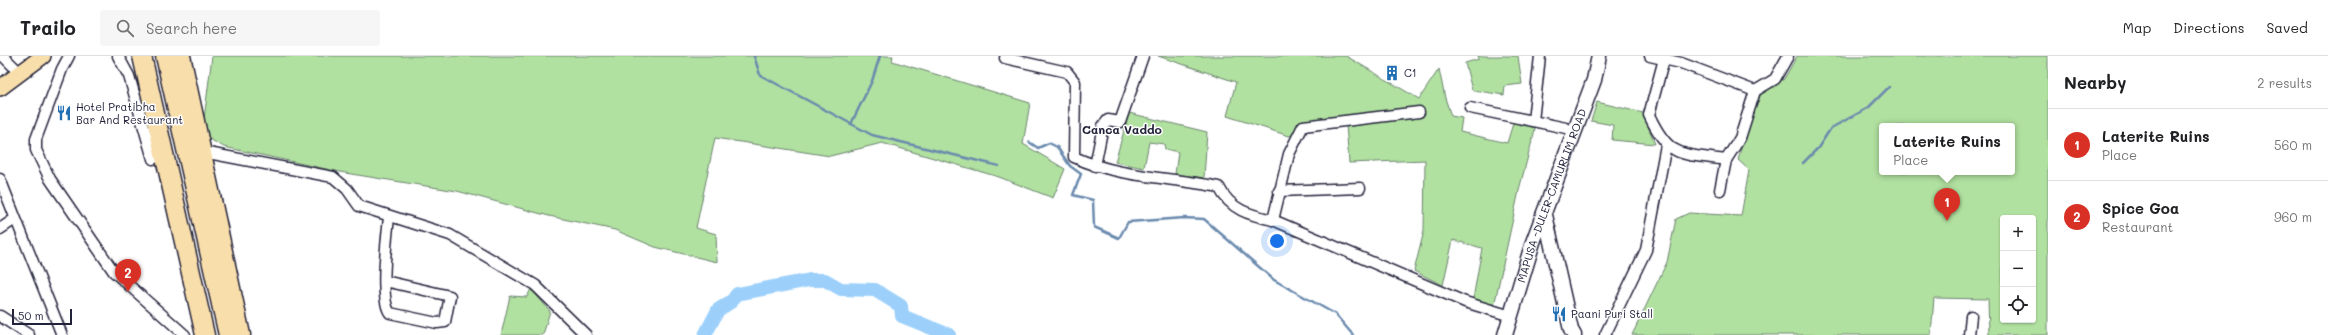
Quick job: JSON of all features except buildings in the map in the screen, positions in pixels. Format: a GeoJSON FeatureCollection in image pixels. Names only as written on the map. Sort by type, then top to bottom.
{"type":"FeatureCollection","features":[{"type":"Feature","properties":{"kind":"highway"},"geometry":{"type":"LineString","coordinates":[[165,56],[228,335]]}},
{"type":"Feature","properties":{"kind":"highway"},"geometry":{"type":"LineString","coordinates":[[181,56],[203,152],[241,335]]}},
{"type":"Feature","properties":{"kind":"highway"},"geometry":{"type":"LineString","coordinates":[[142,65],[206,335]]}},
{"type":"Feature","properties":{"kind":"highway"},"geometry":{"type":"LineString","coordinates":[[142,65],[214,335]]}},
{"type":"Feature","properties":{"kind":"main road"},"geometry":{"type":"LineString","coordinates":[[0,88],[43,56]]}},
{"type":"Feature","properties":{"kind":"main road","name":"MAPUSA -DULER-CAMURLIM ROAD"},"geometry":{"type":"LineString","coordinates":[[1505,335],[1533,242],[1545,215],[1594,80],[1599,56]]}},
{"type":"Feature","properties":{"kind":"main road"},"geometry":{"type":"LineString","coordinates":[[1545,215],[1571,330],[1574,335]]}},
{"type":"Feature","properties":{"kind":"street"},"geometry":{"type":"LineString","coordinates":[[3,56],[20,73]]}},
{"type":"Feature","properties":{"kind":"street"},"geometry":{"type":"LineString","coordinates":[[69,56],[62,69],[36,139],[36,150],[50,179],[114,272],[185,335]]}},
{"type":"Feature","properties":{"kind":"street"},"geometry":{"type":"LineString","coordinates":[[118,56],[142,65],[153,159]]}},
{"type":"Feature","properties":{"kind":"street"},"geometry":{"type":"LineString","coordinates":[[1095,166],[1103,126],[1108,120],[1120,122],[1143,56]]}},
{"type":"Feature","properties":{"kind":"street"},"geometry":{"type":"LineString","coordinates":[[1533,121],[1540,56]]}},
{"type":"Feature","properties":{"kind":"street"},"geometry":{"type":"LineString","coordinates":[[1720,190],[1726,160],[1740,138],[1755,92],[1774,79],[1788,56]]}},
{"type":"Feature","properties":{"kind":"street"},"geometry":{"type":"LineString","coordinates":[[1726,160],[1676,152],[1666,145],[1649,115],[1656,57],[1694,68],[1755,92]]}},
{"type":"Feature","properties":{"kind":"street"},"geometry":{"type":"LineString","coordinates":[[1005,58],[1067,72],[1075,82],[1074,157],[1095,166],[1121,173],[1219,187],[1232,204],[1246,214],[1273,220],[1465,302],[1511,316]]}},
{"type":"Feature","properties":{"kind":"street"},"geometry":{"type":"LineString","coordinates":[[1470,108],[1566,128]]}},
{"type":"Feature","properties":{"kind":"street"},"geometry":{"type":"LineString","coordinates":[[1273,220],[1289,154],[1302,126],[1419,112]]}},
{"type":"Feature","properties":{"kind":"street"},"geometry":{"type":"LineString","coordinates":[[1605,335],[1646,250],[1666,145]]}},
{"type":"Feature","properties":{"kind":"street"},"geometry":{"type":"LineString","coordinates":[[203,152],[333,177],[348,189],[359,206],[450,236],[535,285],[586,335]]}},
{"type":"Feature","properties":{"kind":"street"},"geometry":{"type":"LineString","coordinates":[[0,179],[62,335]]}},
{"type":"Feature","properties":{"kind":"street"},"geometry":{"type":"LineString","coordinates":[[1279,192],[1360,188]]}},
{"type":"Feature","properties":{"kind":"street"},"geometry":{"type":"LineString","coordinates":[[385,281],[450,296],[445,322],[437,323],[390,313],[386,308],[385,281],[385,257],[389,217]]}},
{"type":"Feature","properties":{"kind":"street"},"geometry":{"type":"LineString","coordinates":[[0,229],[15,219]]}},
{"type":"Feature","properties":{"kind":"street"},"geometry":{"type":"LineString","coordinates":[[0,316],[29,335]]}},
{"type":"Feature","properties":{"kind":"street"},"geometry":{"type":"LineString","coordinates":[[1969,335],[1971,316]]}},
{"type":"Feature","properties":{"kind":"green space"},"geometry":{"type":"Polygon","coordinates":[[[212,56],[893,56],[892,61],[1030,103],[1023,144],[1065,169],[1053,198],[999,177],[882,143],[830,156],[715,138],[696,228],[716,234],[717,262],[655,247],[615,230],[549,216],[457,191],[345,173],[224,147],[202,135],[212,56]]]}},
{"type":"Feature","properties":{"kind":"green space"},"geometry":{"type":"Polygon","coordinates":[[[1158,56],[1346,56],[1419,99],[1439,69],[1445,98],[1451,116],[1462,118],[1460,132],[1507,143],[1514,120],[1536,126],[1520,186],[1494,306],[1473,299],[1482,248],[1453,240],[1443,285],[1414,271],[1424,231],[1425,160],[1349,163],[1346,125],[1314,129],[1289,136],[1227,116],[1236,82],[1158,56]]]}},
{"type":"Feature","properties":{"kind":"green space"},"geometry":{"type":"Polygon","coordinates":[[[1478,56],[1518,56],[1522,84],[1505,86],[1504,95],[1472,90],[1465,63],[1479,59],[1478,56]]]}},
{"type":"Feature","properties":{"kind":"green space"},"geometry":{"type":"Polygon","coordinates":[[[1797,56],[2048,56],[2048,335],[1989,335],[1988,299],[1934,298],[1931,335],[1632,335],[1667,262],[1676,219],[1689,213],[1741,216],[1749,170],[1738,160],[1748,123],[1761,94],[1784,79],[1797,56]]]}},
{"type":"Feature","properties":{"kind":"green space"},"geometry":{"type":"Polygon","coordinates":[[[1597,102],[1643,113],[1655,144],[1612,140],[1613,125],[1591,121],[1597,102]]]}},
{"type":"Feature","properties":{"kind":"green space"},"geometry":{"type":"Polygon","coordinates":[[[1129,113],[1207,132],[1204,178],[1175,174],[1178,152],[1165,149],[1164,144],[1149,142],[1144,168],[1115,162],[1129,113]]]}},
{"type":"Feature","properties":{"kind":"green space"},"geometry":{"type":"Polygon","coordinates":[[[531,289],[550,311],[543,335],[501,335],[510,296],[527,297],[531,289]]]}},
{"type":"Feature","properties":{"kind":"waterway"},"geometry":{"type":"LineString","coordinates":[[754,56],[760,75],[872,135],[999,166]]}},
{"type":"Feature","properties":{"kind":"waterway"},"geometry":{"type":"LineString","coordinates":[[851,124],[872,81],[880,56]]}},
{"type":"Feature","properties":{"kind":"waterway"},"geometry":{"type":"LineString","coordinates":[[1803,163],[1818,148],[1831,128],[1868,108],[1889,87]]}},
{"type":"Feature","properties":{"kind":"waterway"},"geometry":{"type":"LineString","coordinates":[[1029,142],[1038,148],[1049,143],[1057,147],[1070,166],[1081,174],[1073,195],[1093,200],[1094,227],[1119,238],[1128,222],[1184,218],[1204,219],[1274,280],[1335,314],[1353,335]]}},
{"type":"Feature","properties":{"kind":"waterway"},"geometry":{"type":"LineString","coordinates":[[705,335],[718,310],[732,301],[737,294],[810,280],[825,280],[841,289],[875,290],[901,306],[902,316],[949,335]]}},
{"type":"Feature","properties":{"kind":"place","name":"C1"},"geometry":{"type":"Point","coordinates":[1392,73]}},
{"type":"Feature","properties":{"kind":"place","name":"Hotel Pratibha Bar And Restaurant"},"geometry":{"type":"Point","coordinates":[64,113]}},
{"type":"Feature","properties":{"kind":"place","name":"Laterite Ruins"},"geometry":{"type":"Point","coordinates":[1947,221]}},
{"type":"Feature","properties":{"kind":"place","name":"Spice Goa"},"geometry":{"type":"Point","coordinates":[128,292]}},
{"type":"Feature","properties":{"kind":"place","name":"Paani Puri Stall"},"geometry":{"type":"Point","coordinates":[1559,314]}},
{"type":"Feature","properties":{"kind":"district","name":"Canca Vaddo"},"geometry":{"type":"Point","coordinates":[1122,130]}}]}
